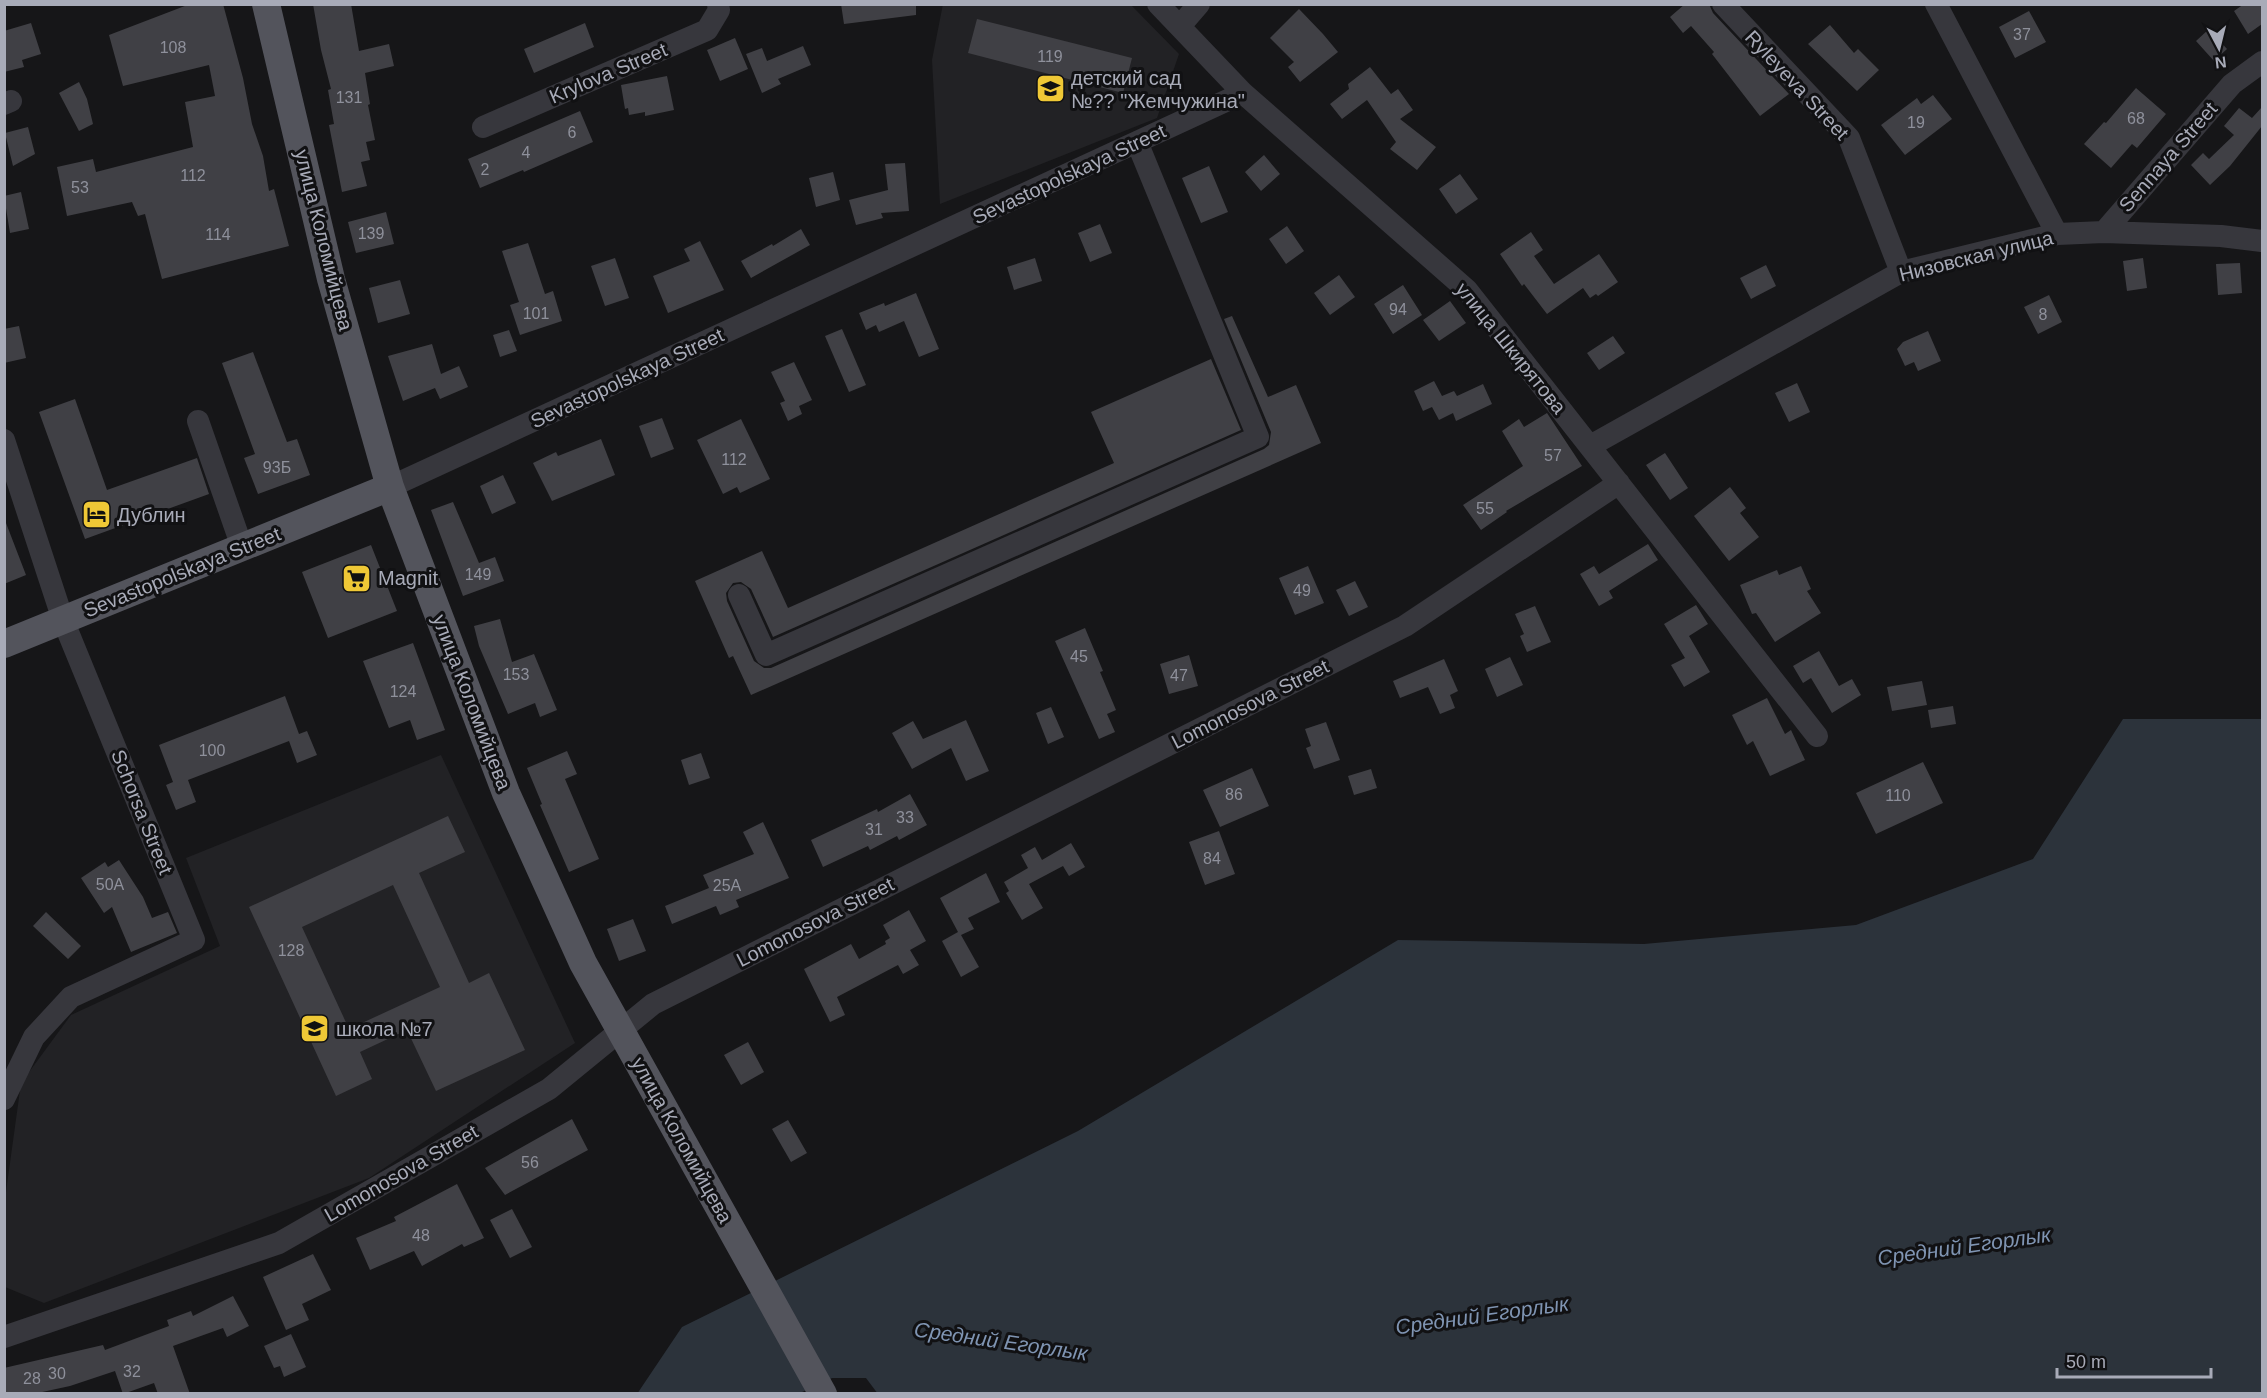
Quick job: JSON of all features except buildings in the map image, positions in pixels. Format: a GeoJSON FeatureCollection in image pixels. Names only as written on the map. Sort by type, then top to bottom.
{"type":"FeatureCollection","features":[{"type":"Feature","properties":{"kind":"main road","name":"улица Коломийцева"},"geometry":{"type":"LineString","coordinates":[[266,4],[332,279],[390,487],[506,793],[583,963],[823,1394]]}},
{"type":"Feature","properties":{"kind":"main road","name":"Sevastopolskaya Street"},"geometry":{"type":"LineString","coordinates":[[4,644],[390,487]]}},
{"type":"Feature","properties":{"kind":"street","name":"Krylova Street"},"geometry":{"type":"LineString","coordinates":[[483,127],[707,30],[719,10],[718,4]]}},
{"type":"Feature","properties":{"kind":"street","name":"улица Шкирятова"},"geometry":{"type":"LineString","coordinates":[[1158,4],[1243,93],[1467,290],[1817,736]]}},
{"type":"Feature","properties":{"kind":"street"},"geometry":{"type":"LineString","coordinates":[[1180,26],[1199,4]]}},
{"type":"Feature","properties":{"kind":"street","name":"Ryleyeva Street"},"geometry":{"type":"LineString","coordinates":[[1723,4],[1849,138],[1901,272]]}},
{"type":"Feature","properties":{"kind":"street"},"geometry":{"type":"LineString","coordinates":[[1936,4],[2057,234]]}},
{"type":"Feature","properties":{"kind":"street","name":"Sennaya Street"},"geometry":{"type":"LineString","coordinates":[[2104,232],[2232,84],[2262,63]]}},
{"type":"Feature","properties":{"kind":"street","name":"Sevastopolskaya Street"},"geometry":{"type":"LineString","coordinates":[[390,487],[1243,93]]}},
{"type":"Feature","properties":{"kind":"street"},"geometry":{"type":"LineString","coordinates":[[740,595],[766,655],[1258,437],[1137,142]]}},
{"type":"Feature","properties":{"kind":"street","name":"Низовская улица"},"geometry":{"type":"LineString","coordinates":[[1590,446],[1901,272],[2057,234],[2104,232],[2221,236],[2262,241]]}},
{"type":"Feature","properties":{"kind":"street"},"geometry":{"type":"LineString","coordinates":[[198,421],[242,547]]}},
{"type":"Feature","properties":{"kind":"street","name":"Schorsa Street"},"geometry":{"type":"LineString","coordinates":[[4,440],[63,620],[194,940],[71,997],[33,1036],[4,1099]]}},
{"type":"Feature","properties":{"kind":"street","name":"Lomonosova Street"},"geometry":{"type":"LineString","coordinates":[[4,1337],[279,1243],[549,1089],[653,1004],[1405,626],[1619,483]]}},
{"type":"Feature","properties":{"kind":"shaded area","name":"детский сад №?? \"Жемчужина\""},"geometry":{"type":"Polygon","coordinates":[[[943,4],[1131,5],[1179,54],[1157,118],[940,204],[932,60],[943,4]]]}},
{"type":"Feature","properties":{"kind":"shaded area","name":"школа №7"},"geometry":{"type":"Polygon","coordinates":[[[441,755],[575,1043],[369,1178],[44,1303],[5,1287],[5,1199],[21,1083],[71,1015],[220,946],[186,858],[441,755]]]}},
{"type":"Feature","properties":{"kind":"water","name":"Средний Егорлык"},"geometry":{"type":"Polygon","coordinates":[[[2123,719],[2262,719],[2262,1393],[878,1394],[866,1378],[832,1378],[800,1393],[637,1394],[682,1327],[1078,1131],[1398,940],[1644,944],[1856,925],[2033,859],[2123,719]]]}},
{"type":"Feature","properties":{"kind":"place","name":"детский сад №?? \"Жемчужина\""},"geometry":{"type":"Point","coordinates":[1050,89]}},
{"type":"Feature","properties":{"kind":"place","name":"Дублин"},"geometry":{"type":"Point","coordinates":[96,515]}},
{"type":"Feature","properties":{"kind":"place","name":"Magnit"},"geometry":{"type":"Point","coordinates":[357,578]}},
{"type":"Feature","properties":{"kind":"place","name":"школа №7"},"geometry":{"type":"Point","coordinates":[315,1029]}}]}
